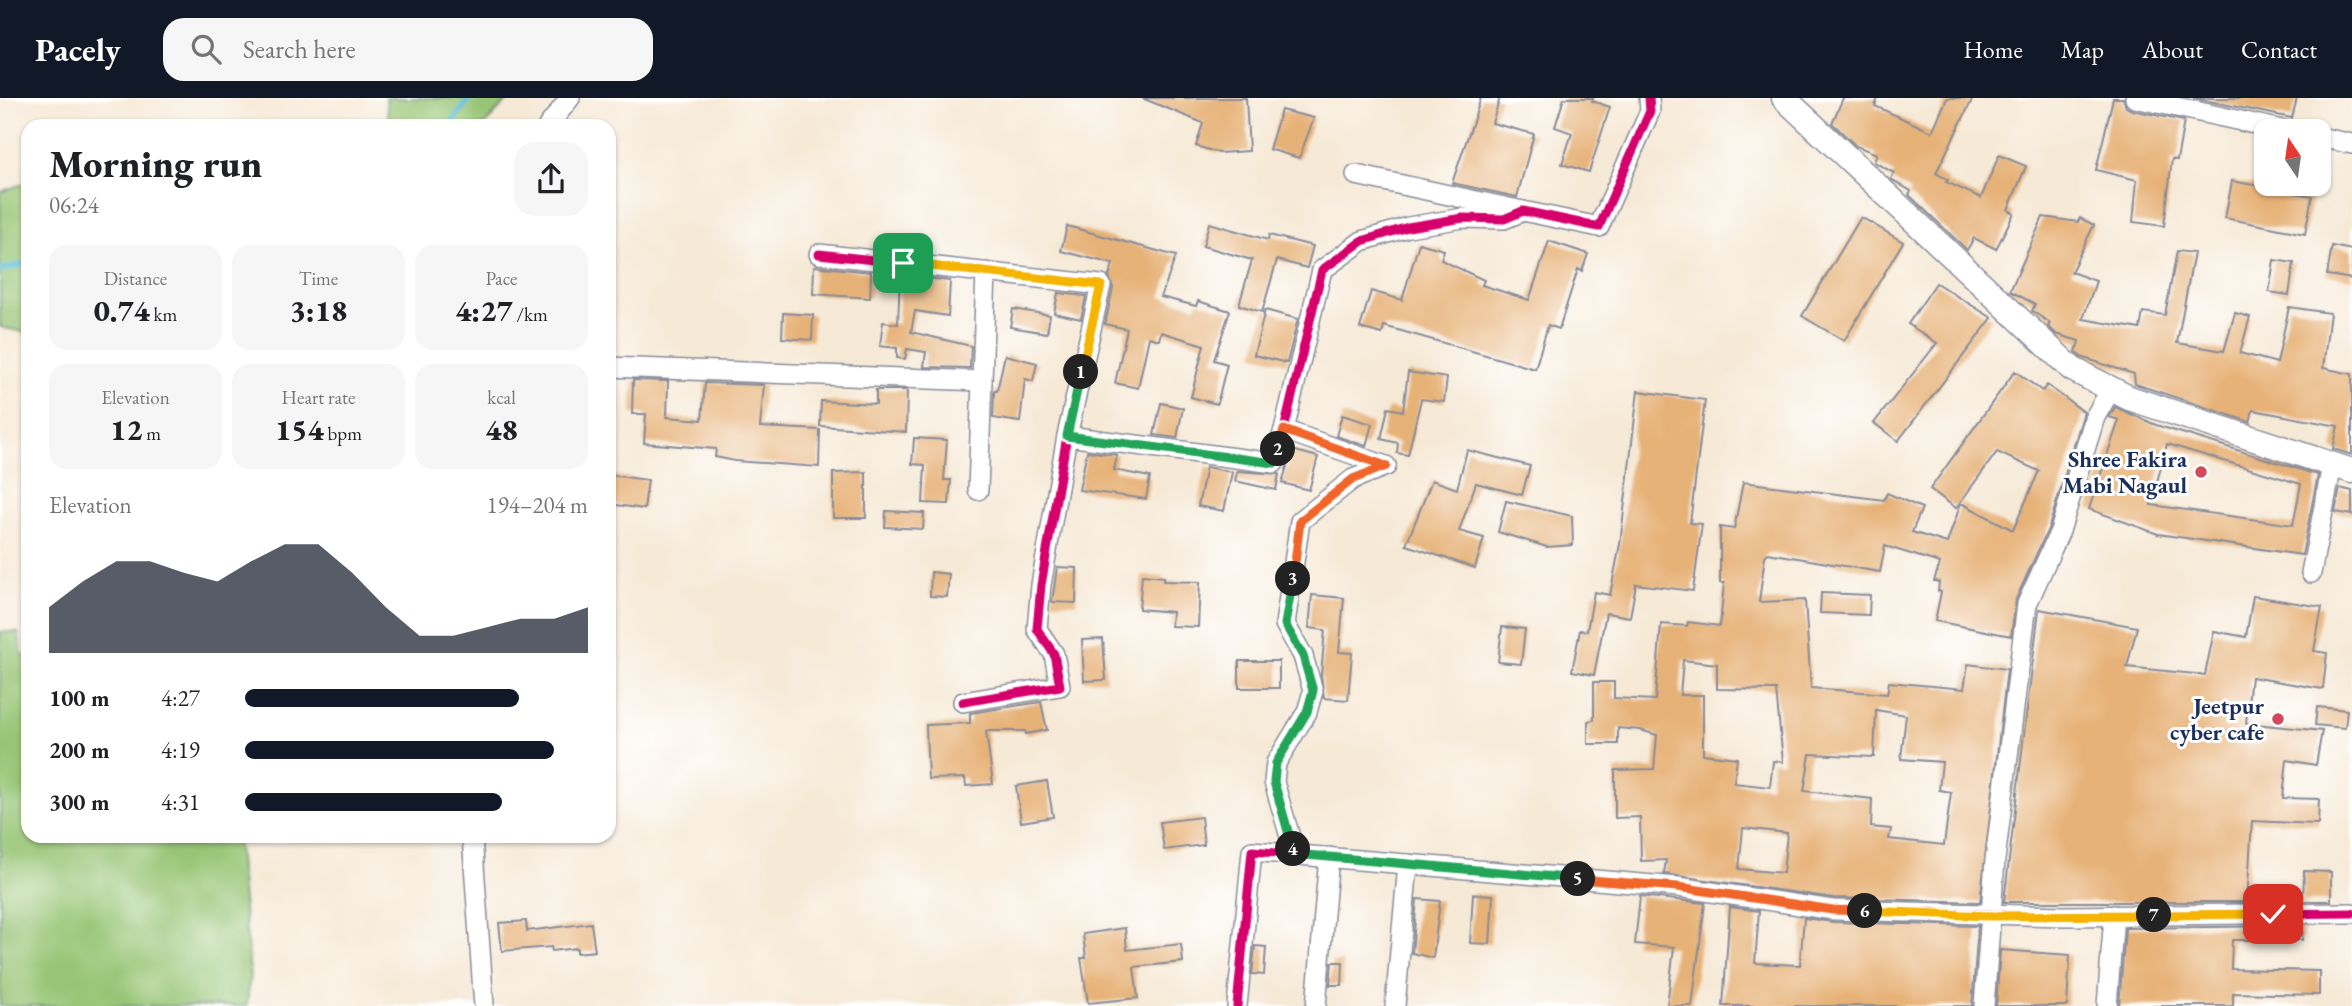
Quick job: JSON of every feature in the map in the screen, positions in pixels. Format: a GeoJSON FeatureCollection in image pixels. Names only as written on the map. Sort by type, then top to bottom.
{"type":"FeatureCollection","features":[{"type":"Feature","properties":{"kind":"street"},"geometry":{"type":"LineString","coordinates":[[554,119],[570,98]]}},
{"type":"Feature","properties":{"kind":"street"},"geometry":{"type":"LineString","coordinates":[[1356,175],[1599,227],[1650,111],[1649,98]]}},
{"type":"Feature","properties":{"kind":"street"},"geometry":{"type":"LineString","coordinates":[[1784,98],[2072,369],[2129,398],[2342,468],[2311,573]]}},
{"type":"Feature","properties":{"kind":"street"},"geometry":{"type":"LineString","coordinates":[[2135,98],[2254,124]]}},
{"type":"Feature","properties":{"kind":"street"},"geometry":{"type":"LineString","coordinates":[[2331,140],[2352,144]]}},
{"type":"Feature","properties":{"kind":"street"},"geometry":{"type":"LineString","coordinates":[[1067,436],[1274,463],[1322,270],[1362,241],[1408,227],[1463,218],[1504,219],[1523,211]]}},
{"type":"Feature","properties":{"kind":"street"},"geometry":{"type":"LineString","coordinates":[[819,254],[1101,285],[1067,436],[1041,585],[1037,629],[1055,654],[1060,686],[963,702]]}},
{"type":"Feature","properties":{"kind":"street"},"geometry":{"type":"LineString","coordinates":[[978,490],[986,272]]}},
{"type":"Feature","properties":{"kind":"street"},"geometry":{"type":"LineString","coordinates":[[616,367],[982,380]]}},
{"type":"Feature","properties":{"kind":"street"},"geometry":{"type":"LineString","coordinates":[[1984,1006],[1989,916],[2027,604],[2060,531],[2095,417],[2111,389]]}},
{"type":"Feature","properties":{"kind":"street"},"geometry":{"type":"LineString","coordinates":[[1284,430],[1386,466],[1353,479],[1300,521],[1285,624],[1303,656],[1313,691],[1307,712],[1276,763],[1274,782],[1295,854]]}},
{"type":"Feature","properties":{"kind":"street"},"geometry":{"type":"LineString","coordinates":[[472,843],[484,1006]]}},
{"type":"Feature","properties":{"kind":"street"},"geometry":{"type":"LineString","coordinates":[[1237,1006],[1252,851],[1678,887],[1833,910],[1989,916],[2352,913]]}},
{"type":"Feature","properties":{"kind":"street"},"geometry":{"type":"LineString","coordinates":[[1316,1006],[1329,857]]}},
{"type":"Feature","properties":{"kind":"street"},"geometry":{"type":"LineString","coordinates":[[1395,1006],[1408,864]]}},
{"type":"Feature","properties":{"kind":"street"},"geometry":{"type":"LineString","coordinates":[[2107,1006],[2114,915]]}},
{"type":"Feature","properties":{"kind":"green space"},"geometry":{"type":"Polygon","coordinates":[[[386,98],[510,98],[490,119],[388,119],[386,98]]]}},
{"type":"Feature","properties":{"kind":"green space"},"geometry":{"type":"Polygon","coordinates":[[[21,184],[21,332],[0,327],[0,192],[21,184]]]}},
{"type":"Feature","properties":{"kind":"green space"},"geometry":{"type":"Polygon","coordinates":[[[0,632],[18,632],[21,649],[21,843],[238,843],[250,973],[247,1006],[0,1006],[0,632]]]}},
{"type":"Feature","properties":{"kind":"building"},"geometry":{"type":"Polygon","coordinates":[[[1142,98],[1246,98],[1249,151],[1219,153],[1196,146],[1203,123],[1142,98]]]}},
{"type":"Feature","properties":{"kind":"building"},"geometry":{"type":"Polygon","coordinates":[[[1481,98],[1500,98],[1492,123],[1534,134],[1517,197],[1452,183],[1481,98]]]}},
{"type":"Feature","properties":{"kind":"building"},"geometry":{"type":"Polygon","coordinates":[[[1564,98],[1593,98],[1592,101],[1610,107],[1589,172],[1562,164],[1572,133],[1555,127],[1564,98]]]}},
{"type":"Feature","properties":{"kind":"building"},"geometry":{"type":"Polygon","coordinates":[[[1843,98],[1878,98],[1875,106],[1932,132],[1947,98],[1973,98],[1936,173],[1948,180],[1946,182],[1981,198],[1999,155],[2026,166],[2008,210],[2014,213],[1996,249],[1974,238],[1967,250],[1909,195],[1911,191],[1891,179],[1894,173],[1874,162],[1877,154],[1856,146],[1832,123],[1843,98]]]}},
{"type":"Feature","properties":{"kind":"building"},"geometry":{"type":"Polygon","coordinates":[[[2113,98],[2123,98],[2126,107],[2132,110],[2184,121],[2177,160],[2172,159],[2164,226],[2133,222],[2137,180],[2096,170],[2113,98]]]}},
{"type":"Feature","properties":{"kind":"building"},"geometry":{"type":"Polygon","coordinates":[[[2193,98],[2297,98],[2292,118],[2193,98]]]}},
{"type":"Feature","properties":{"kind":"building"},"geometry":{"type":"Polygon","coordinates":[[[1281,110],[1314,118],[1299,158],[1269,149],[1281,110]]]}},
{"type":"Feature","properties":{"kind":"building"},"geometry":{"type":"Polygon","coordinates":[[[2232,181],[2254,185],[2254,196],[2312,196],[2305,234],[2225,218],[2232,181]]]}},
{"type":"Feature","properties":{"kind":"building"},"geometry":{"type":"Polygon","coordinates":[[[1861,217],[1903,242],[1844,341],[1802,316],[1861,217]]]}},
{"type":"Feature","properties":{"kind":"building"},"geometry":{"type":"Polygon","coordinates":[[[2043,217],[2078,222],[2080,218],[2094,225],[2071,272],[2096,281],[2083,319],[2140,329],[2143,312],[2165,315],[2177,251],[2194,253],[2177,343],[2224,351],[2235,313],[2250,317],[2240,353],[2277,363],[2289,307],[2330,313],[2323,368],[2352,374],[2352,455],[2333,449],[2338,426],[2253,410],[2250,422],[2135,384],[2134,374],[2081,357],[2076,352],[2079,341],[2056,334],[2048,326],[2050,323],[2032,311],[2035,304],[2010,291],[2043,217]]]}},
{"type":"Feature","properties":{"kind":"building"},"geometry":{"type":"Polygon","coordinates":[[[1209,223],[1268,240],[1269,235],[1313,246],[1307,268],[1277,260],[1262,312],[1239,305],[1252,260],[1203,246],[1209,223]]]}},
{"type":"Feature","properties":{"kind":"building"},"geometry":{"type":"Polygon","coordinates":[[[1067,226],[1176,256],[1161,297],[1196,306],[1198,301],[1230,311],[1214,360],[1227,364],[1217,404],[1191,397],[1204,345],[1161,332],[1159,340],[1149,337],[1138,388],[1115,383],[1127,329],[1105,324],[1113,288],[1109,276],[1113,264],[1061,251],[1067,226]]]}},
{"type":"Feature","properties":{"kind":"building"},"geometry":{"type":"Polygon","coordinates":[[[1549,241],[1588,254],[1582,271],[1578,269],[1559,329],[1548,325],[1535,369],[1384,326],[1382,334],[1360,328],[1371,291],[1402,300],[1419,243],[1444,250],[1441,260],[1484,280],[1482,285],[1529,300],[1549,241]]]}},
{"type":"Feature","properties":{"kind":"building"},"geometry":{"type":"Polygon","coordinates":[[[2332,246],[2352,250],[2352,279],[2327,275],[2332,246]]]}},
{"type":"Feature","properties":{"kind":"building"},"geometry":{"type":"Polygon","coordinates":[[[2274,260],[2294,263],[2289,295],[2269,292],[2274,260]]]}},
{"type":"Feature","properties":{"kind":"building"},"geometry":{"type":"Polygon","coordinates":[[[814,266],[871,272],[870,298],[813,294],[814,266]]]}},
{"type":"Feature","properties":{"kind":"building"},"geometry":{"type":"Polygon","coordinates":[[[900,275],[950,281],[948,316],[915,311],[911,332],[971,346],[970,368],[924,367],[926,352],[907,349],[905,359],[897,358],[897,348],[880,346],[883,322],[898,324],[900,275]]]}},
{"type":"Feature","properties":{"kind":"building"},"geometry":{"type":"Polygon","coordinates":[[[1936,283],[1992,318],[1898,441],[1874,423],[1937,343],[1908,324],[1936,283]]]}},
{"type":"Feature","properties":{"kind":"building"},"geometry":{"type":"Polygon","coordinates":[[[1058,293],[1086,296],[1081,319],[1054,313],[1058,293]]]}},
{"type":"Feature","properties":{"kind":"building"},"geometry":{"type":"Polygon","coordinates":[[[1013,309],[1050,315],[1047,333],[1010,327],[1013,309]]]}},
{"type":"Feature","properties":{"kind":"building"},"geometry":{"type":"Polygon","coordinates":[[[1265,310],[1298,319],[1287,363],[1254,355],[1265,310]]]}},
{"type":"Feature","properties":{"kind":"building"},"geometry":{"type":"Polygon","coordinates":[[[783,313],[813,315],[812,340],[782,338],[783,313]]]}},
{"type":"Feature","properties":{"kind":"building"},"geometry":{"type":"Polygon","coordinates":[[[1005,355],[1037,363],[1033,381],[1025,379],[1020,422],[993,418],[994,391],[997,391],[1005,355]]]}},
{"type":"Feature","properties":{"kind":"building"},"geometry":{"type":"Polygon","coordinates":[[[2015,371],[2042,391],[2047,385],[2084,412],[2049,527],[2016,599],[2011,636],[1935,621],[1941,592],[1938,591],[1939,582],[1934,581],[1940,563],[1885,546],[1880,572],[1768,553],[1765,556],[1759,602],[1805,600],[1811,688],[1887,694],[1889,682],[1964,689],[1968,664],[2007,669],[1980,902],[1834,898],[1664,874],[1666,860],[1641,861],[1640,817],[1615,818],[1615,770],[1654,769],[1657,735],[1618,728],[1618,744],[1588,744],[1588,721],[1594,720],[1594,682],[1614,682],[1614,698],[1655,700],[1661,624],[1687,626],[1688,622],[1720,626],[1724,583],[1720,583],[1720,527],[1734,529],[1743,482],[1884,500],[1887,493],[1922,508],[1912,532],[1947,543],[1961,503],[2013,530],[2039,471],[1997,452],[1956,508],[1930,489],[2015,371]],[[1683,660],[1680,695],[1703,695],[1703,754],[1737,758],[1734,783],[1770,787],[1773,761],[1783,762],[1776,690],[1717,689],[1717,664],[1683,660]],[[1876,710],[1874,757],[1810,754],[1804,791],[1872,799],[1871,827],[1891,829],[1889,839],[1944,845],[1951,792],[1939,790],[1942,762],[1901,759],[1906,715],[1876,710]],[[1743,828],[1739,869],[1783,873],[1787,833],[1743,828]]]}},
{"type":"Feature","properties":{"kind":"building"},"geometry":{"type":"Polygon","coordinates":[[[1408,372],[1447,378],[1444,402],[1421,399],[1408,455],[1397,453],[1398,443],[1381,439],[1388,408],[1403,411],[1408,372]]]}},
{"type":"Feature","properties":{"kind":"building"},"geometry":{"type":"Polygon","coordinates":[[[633,380],[668,381],[667,417],[702,420],[705,383],[764,385],[760,427],[820,430],[819,467],[735,461],[715,457],[716,449],[644,443],[646,414],[632,414],[633,380]]]}},
{"type":"Feature","properties":{"kind":"building"},"geometry":{"type":"Polygon","coordinates":[[[876,390],[907,390],[906,432],[820,426],[821,401],[876,404],[876,390]]]}},
{"type":"Feature","properties":{"kind":"building"},"geometry":{"type":"Polygon","coordinates":[[[1638,391],[1705,400],[1690,523],[1702,524],[1693,591],[1636,584],[1630,617],[1606,613],[1594,675],[1572,671],[1580,630],[1587,631],[1594,592],[1610,595],[1620,544],[1638,391]]]}},
{"type":"Feature","properties":{"kind":"building"},"geometry":{"type":"Polygon","coordinates":[[[1161,403],[1183,408],[1177,438],[1154,435],[1161,403]]]}},
{"type":"Feature","properties":{"kind":"building"},"geometry":{"type":"Polygon","coordinates":[[[2115,407],[2156,425],[2318,475],[2302,555],[2158,534],[2089,509],[2119,420],[2109,417],[2115,407]],[[2167,444],[2151,505],[2293,525],[2301,484],[2167,444]]]}},
{"type":"Feature","properties":{"kind":"building"},"geometry":{"type":"Polygon","coordinates":[[[1342,415],[1372,424],[1366,446],[1336,436],[1342,415]]]}},
{"type":"Feature","properties":{"kind":"building"},"geometry":{"type":"Polygon","coordinates":[[[914,438],[947,440],[944,480],[951,480],[949,504],[923,503],[925,465],[912,464],[914,438]]]}},
{"type":"Feature","properties":{"kind":"building"},"geometry":{"type":"Polygon","coordinates":[[[1292,450],[1318,457],[1309,490],[1282,483],[1292,450]]]}},
{"type":"Feature","properties":{"kind":"building"},"geometry":{"type":"Polygon","coordinates":[[[1467,450],[1530,466],[1522,495],[1476,483],[1459,531],[1484,538],[1475,568],[1406,545],[1432,480],[1457,489],[1467,450]]]}},
{"type":"Feature","properties":{"kind":"building"},"geometry":{"type":"Polygon","coordinates":[[[1087,451],[1117,455],[1114,470],[1150,477],[1146,499],[1079,490],[1087,451]]]}},
{"type":"Feature","properties":{"kind":"building"},"geometry":{"type":"Polygon","coordinates":[[[1206,467],[1232,472],[1224,511],[1198,506],[1206,467]]]}},
{"type":"Feature","properties":{"kind":"building"},"geometry":{"type":"Polygon","coordinates":[[[1237,471],[1279,474],[1276,490],[1235,481],[1237,471]]]}},
{"type":"Feature","properties":{"kind":"building"},"geometry":{"type":"Polygon","coordinates":[[[866,472],[866,518],[833,518],[833,473],[866,472]]]}},
{"type":"Feature","properties":{"kind":"building"},"geometry":{"type":"Polygon","coordinates":[[[616,476],[648,480],[644,509],[616,505],[616,476]]]}},
{"type":"Feature","properties":{"kind":"building"},"geometry":{"type":"Polygon","coordinates":[[[2340,488],[2352,491],[2352,515],[2335,512],[2340,488]]]}},
{"type":"Feature","properties":{"kind":"building"},"geometry":{"type":"Polygon","coordinates":[[[1506,501],[1572,516],[1573,545],[1547,547],[1498,532],[1506,501]]]}},
{"type":"Feature","properties":{"kind":"building"},"geometry":{"type":"Polygon","coordinates":[[[886,511],[924,513],[923,529],[885,527],[886,511]]]}},
{"type":"Feature","properties":{"kind":"building"},"geometry":{"type":"Polygon","coordinates":[[[1057,567],[1077,568],[1076,603],[1052,602],[1057,567]]]}},
{"type":"Feature","properties":{"kind":"building"},"geometry":{"type":"Polygon","coordinates":[[[931,572],[949,574],[947,597],[930,596],[931,572]]]}},
{"type":"Feature","properties":{"kind":"building"},"geometry":{"type":"Polygon","coordinates":[[[1142,575],[1164,577],[1163,581],[1200,582],[1198,627],[1171,626],[1172,612],[1139,609],[1142,575]]]}},
{"type":"Feature","properties":{"kind":"building"},"geometry":{"type":"Polygon","coordinates":[[[1821,593],[1870,595],[1869,615],[1820,613],[1821,593]]]}},
{"type":"Feature","properties":{"kind":"building"},"geometry":{"type":"Polygon","coordinates":[[[1312,595],[1344,598],[1339,652],[1352,653],[1348,700],[1324,698],[1321,675],[1325,630],[1309,628],[1312,595]]]}},
{"type":"Feature","properties":{"kind":"building"},"geometry":{"type":"Polygon","coordinates":[[[2253,596],[2322,607],[2314,651],[2327,653],[2323,689],[2251,677],[2246,723],[2322,731],[2316,765],[2287,760],[2283,798],[2319,799],[2318,824],[2252,821],[2247,902],[2004,902],[2039,609],[2137,627],[2127,667],[2205,675],[2214,631],[2246,637],[2253,596]]]}},
{"type":"Feature","properties":{"kind":"building"},"geometry":{"type":"Polygon","coordinates":[[[1502,627],[1525,629],[1521,664],[1498,662],[1502,627]]]}},
{"type":"Feature","properties":{"kind":"building"},"geometry":{"type":"Polygon","coordinates":[[[1103,639],[1106,680],[1084,681],[1082,640],[1103,639]]]}},
{"type":"Feature","properties":{"kind":"building"},"geometry":{"type":"Polygon","coordinates":[[[1239,661],[1279,661],[1279,688],[1239,688],[1239,661]]]}},
{"type":"Feature","properties":{"kind":"building"},"geometry":{"type":"Polygon","coordinates":[[[1041,702],[1047,730],[1026,734],[1025,731],[986,731],[993,784],[966,786],[965,778],[928,779],[926,725],[970,723],[970,713],[1041,702]]]}},
{"type":"Feature","properties":{"kind":"building"},"geometry":{"type":"Polygon","coordinates":[[[2317,707],[2347,710],[2345,728],[2315,725],[2317,707]]]}},
{"type":"Feature","properties":{"kind":"building"},"geometry":{"type":"Polygon","coordinates":[[[1047,781],[1053,817],[1021,822],[1016,786],[1047,781]]]}},
{"type":"Feature","properties":{"kind":"building"},"geometry":{"type":"Polygon","coordinates":[[[1201,817],[1204,845],[1164,850],[1160,822],[1201,817]]]}},
{"type":"Feature","properties":{"kind":"building"},"geometry":{"type":"Polygon","coordinates":[[[2304,871],[2331,872],[2331,901],[2303,901],[2304,871]]]}},
{"type":"Feature","properties":{"kind":"building"},"geometry":{"type":"Polygon","coordinates":[[[1473,894],[1493,895],[1490,944],[1470,943],[1473,894]]]}},
{"type":"Feature","properties":{"kind":"building"},"geometry":{"type":"Polygon","coordinates":[[[1640,896],[1705,903],[1692,1006],[1667,1006],[1674,947],[1635,944],[1640,896]]]}},
{"type":"Feature","properties":{"kind":"building"},"geometry":{"type":"Polygon","coordinates":[[[1417,899],[1440,901],[1433,958],[1412,953],[1417,899]]]}},
{"type":"Feature","properties":{"kind":"building"},"geometry":{"type":"Polygon","coordinates":[[[1730,907],[1759,911],[1755,963],[1800,965],[1804,918],[1833,922],[1978,926],[1972,1006],[1723,1006],[1730,907]]]}},
{"type":"Feature","properties":{"kind":"building"},"geometry":{"type":"Polygon","coordinates":[[[526,921],[527,931],[591,923],[595,951],[577,953],[577,948],[552,951],[551,947],[502,951],[499,923],[526,921]]]}},
{"type":"Feature","properties":{"kind":"building"},"geometry":{"type":"Polygon","coordinates":[[[2303,926],[2302,940],[2232,940],[2231,969],[2319,971],[2319,995],[2233,993],[2233,1006],[2119,1006],[2125,928],[2303,926]]]}},
{"type":"Feature","properties":{"kind":"building"},"geometry":{"type":"Polygon","coordinates":[[[1125,928],[1127,950],[1181,944],[1183,962],[1134,967],[1138,998],[1088,1003],[1081,958],[1086,958],[1083,934],[1125,928]]]}},
{"type":"Feature","properties":{"kind":"building"},"geometry":{"type":"Polygon","coordinates":[[[1255,946],[1266,947],[1264,975],[1252,974],[1255,946]]]}},
{"type":"Feature","properties":{"kind":"building"},"geometry":{"type":"Polygon","coordinates":[[[2000,950],[2070,955],[2067,1006],[1996,1006],[2000,950]]]}},
{"type":"Feature","properties":{"kind":"building"},"geometry":{"type":"Polygon","coordinates":[[[1332,962],[1343,962],[1342,985],[1330,985],[1332,962]]]}},
{"type":"Feature","properties":{"kind":"waterway"},"geometry":{"type":"LineString","coordinates":[[454,119],[470,98]]}},
{"type":"Feature","properties":{"kind":"waterway"},"geometry":{"type":"LineString","coordinates":[[0,270],[21,265]]}},
{"type":"Feature","properties":{"kind":"cycle path"},"geometry":{"type":"LineString","coordinates":[[1386,466],[1284,430],[1322,270],[1362,241],[1408,227],[1463,218],[1504,219],[1523,211],[1599,227],[1650,111],[1649,98]]}},
{"type":"Feature","properties":{"kind":"cycle path"},"geometry":{"type":"LineString","coordinates":[[819,254],[1101,285],[1067,436],[1041,585],[1037,629],[1054,654],[1060,686],[963,702]]}},
{"type":"Feature","properties":{"kind":"cycle path"},"geometry":{"type":"LineString","coordinates":[[1237,1006],[1252,851],[1678,887],[1833,910],[2064,916],[2352,913]]}},
{"type":"Feature","properties":{"kind":"place","name":"Shree Fakira Mabi Nagaul"},"geometry":{"type":"Point","coordinates":[2201,472]}},
{"type":"Feature","properties":{"kind":"place","name":"Jeetpur cyber cafe"},"geometry":{"type":"Point","coordinates":[2278,719]}},
{"type":"Feature","properties":{"kind":"route"},"geometry":{"type":"LineString","coordinates":[[903,263],[1101,285],[1067,436],[1274,463],[1284,430],[1386,466],[1353,479],[1300,521],[1285,624],[1303,656],[1313,691],[1307,712],[1276,763],[1274,782],[1295,854],[1678,887],[1833,910],[1989,916],[2273,914]]}}]}
